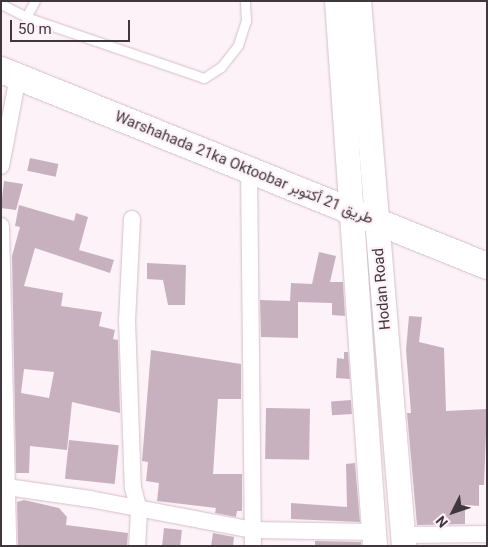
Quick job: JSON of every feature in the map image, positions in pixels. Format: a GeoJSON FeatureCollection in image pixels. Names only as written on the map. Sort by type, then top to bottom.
{"type":"FeatureCollection","features":[{"type":"Feature","properties":{"kind":"main road","name":"Hodan Road"},"geometry":{"type":"LineString","coordinates":[[337,1],[404,540]]}},
{"type":"Feature","properties":{"kind":"main road","name":"Hodan Road"},"geometry":{"type":"LineString","coordinates":[[360,1],[375,539]]}},
{"type":"Feature","properties":{"kind":"main road","name":"Warshahada 21ka Oktoobar طريق 21 أكتوبر"},"geometry":{"type":"LineString","coordinates":[[10,74],[249,167],[487,266]]}},
{"type":"Feature","properties":{"kind":"street"},"geometry":{"type":"LineString","coordinates":[[1,166],[10,74]]}},
{"type":"Feature","properties":{"kind":"street"},"geometry":{"type":"LineString","coordinates":[[249,167],[253,538]]}},
{"type":"Feature","properties":{"kind":"street"},"geometry":{"type":"LineString","coordinates":[[132,219],[127,320],[133,488],[140,512],[137,546]]}},
{"type":"Feature","properties":{"kind":"street"},"geometry":{"type":"LineString","coordinates":[[1,226],[4,489],[8,546]]}},
{"type":"Feature","properties":{"kind":"street"},"geometry":{"type":"LineString","coordinates":[[4,489],[140,512],[253,538],[375,539]]}},
{"type":"Feature","properties":{"kind":"street"},"geometry":{"type":"LineString","coordinates":[[404,540],[487,534]]}},
{"type":"Feature","properties":{"kind":"lane"},"geometry":{"type":"LineString","coordinates":[[26,17],[35,1]]}},
{"type":"Feature","properties":{"kind":"lane"},"geometry":{"type":"LineString","coordinates":[[1,4],[26,17],[204,78],[221,67],[238,45],[246,21],[245,1]]}},
{"type":"Feature","properties":{"kind":"building"},"geometry":{"type":"Polygon","coordinates":[[[30,158],[58,164],[56,177],[27,171],[30,158]]]}},
{"type":"Feature","properties":{"kind":"building"},"geometry":{"type":"Polygon","coordinates":[[[4,181],[23,184],[16,210],[1,208],[4,181]]]}},
{"type":"Feature","properties":{"kind":"building"},"geometry":{"type":"Polygon","coordinates":[[[19,205],[74,221],[76,213],[88,217],[79,250],[114,260],[110,273],[35,248],[24,286],[63,293],[61,306],[102,312],[99,326],[115,330],[113,339],[118,340],[120,413],[72,402],[67,450],[30,446],[29,473],[16,473],[12,256],[20,227],[15,226],[19,205]],[[24,369],[21,393],[49,398],[54,372],[24,369]]]}},
{"type":"Feature","properties":{"kind":"building"},"geometry":{"type":"Polygon","coordinates":[[[319,252],[336,256],[330,282],[343,282],[345,316],[332,315],[332,303],[298,302],[298,338],[261,337],[260,300],[290,301],[291,283],[312,284],[319,252]]]}},
{"type":"Feature","properties":{"kind":"building"},"geometry":{"type":"Polygon","coordinates":[[[147,263],[186,265],[185,305],[168,305],[163,280],[147,279],[147,263]]]}},
{"type":"Feature","properties":{"kind":"building"},"geometry":{"type":"Polygon","coordinates":[[[409,316],[422,317],[419,342],[444,348],[446,411],[487,409],[484,485],[479,485],[479,506],[465,505],[465,524],[417,525],[407,413],[411,413],[406,350],[409,316]]]}},
{"type":"Feature","properties":{"kind":"building"},"geometry":{"type":"Polygon","coordinates":[[[151,350],[241,364],[241,399],[218,399],[213,474],[242,474],[242,511],[237,511],[236,517],[215,513],[216,508],[157,501],[159,483],[146,481],[148,462],[142,461],[151,350]]]}},
{"type":"Feature","properties":{"kind":"building"},"geometry":{"type":"Polygon","coordinates":[[[344,352],[348,352],[350,379],[336,378],[337,358],[344,359],[344,352]]]}},
{"type":"Feature","properties":{"kind":"building"},"geometry":{"type":"Polygon","coordinates":[[[351,400],[352,414],[332,415],[331,401],[351,400]]]}},
{"type":"Feature","properties":{"kind":"building"},"geometry":{"type":"Polygon","coordinates":[[[266,408],[310,409],[309,460],[265,459],[266,408]]]}},
{"type":"Feature","properties":{"kind":"building"},"geometry":{"type":"Polygon","coordinates":[[[69,440],[119,445],[115,484],[65,479],[69,440]]]}},
{"type":"Feature","properties":{"kind":"building"},"geometry":{"type":"Polygon","coordinates":[[[355,463],[360,522],[291,519],[291,503],[347,507],[346,464],[355,463]]]}},
{"type":"Feature","properties":{"kind":"building"},"geometry":{"type":"Polygon","coordinates":[[[24,500],[59,508],[67,517],[66,525],[128,533],[127,546],[18,546],[17,502],[24,500]]]}},
{"type":"Feature","properties":{"kind":"building"},"geometry":{"type":"Polygon","coordinates":[[[164,528],[182,530],[180,546],[162,546],[164,528]]]}},
{"type":"Feature","properties":{"kind":"building"},"geometry":{"type":"Polygon","coordinates":[[[213,533],[234,537],[233,546],[211,546],[213,533]]]}},
{"type":"Feature","properties":{"kind":"building"},"geometry":{"type":"Polygon","coordinates":[[[315,541],[361,542],[361,546],[315,546],[315,541]]]}}]}
